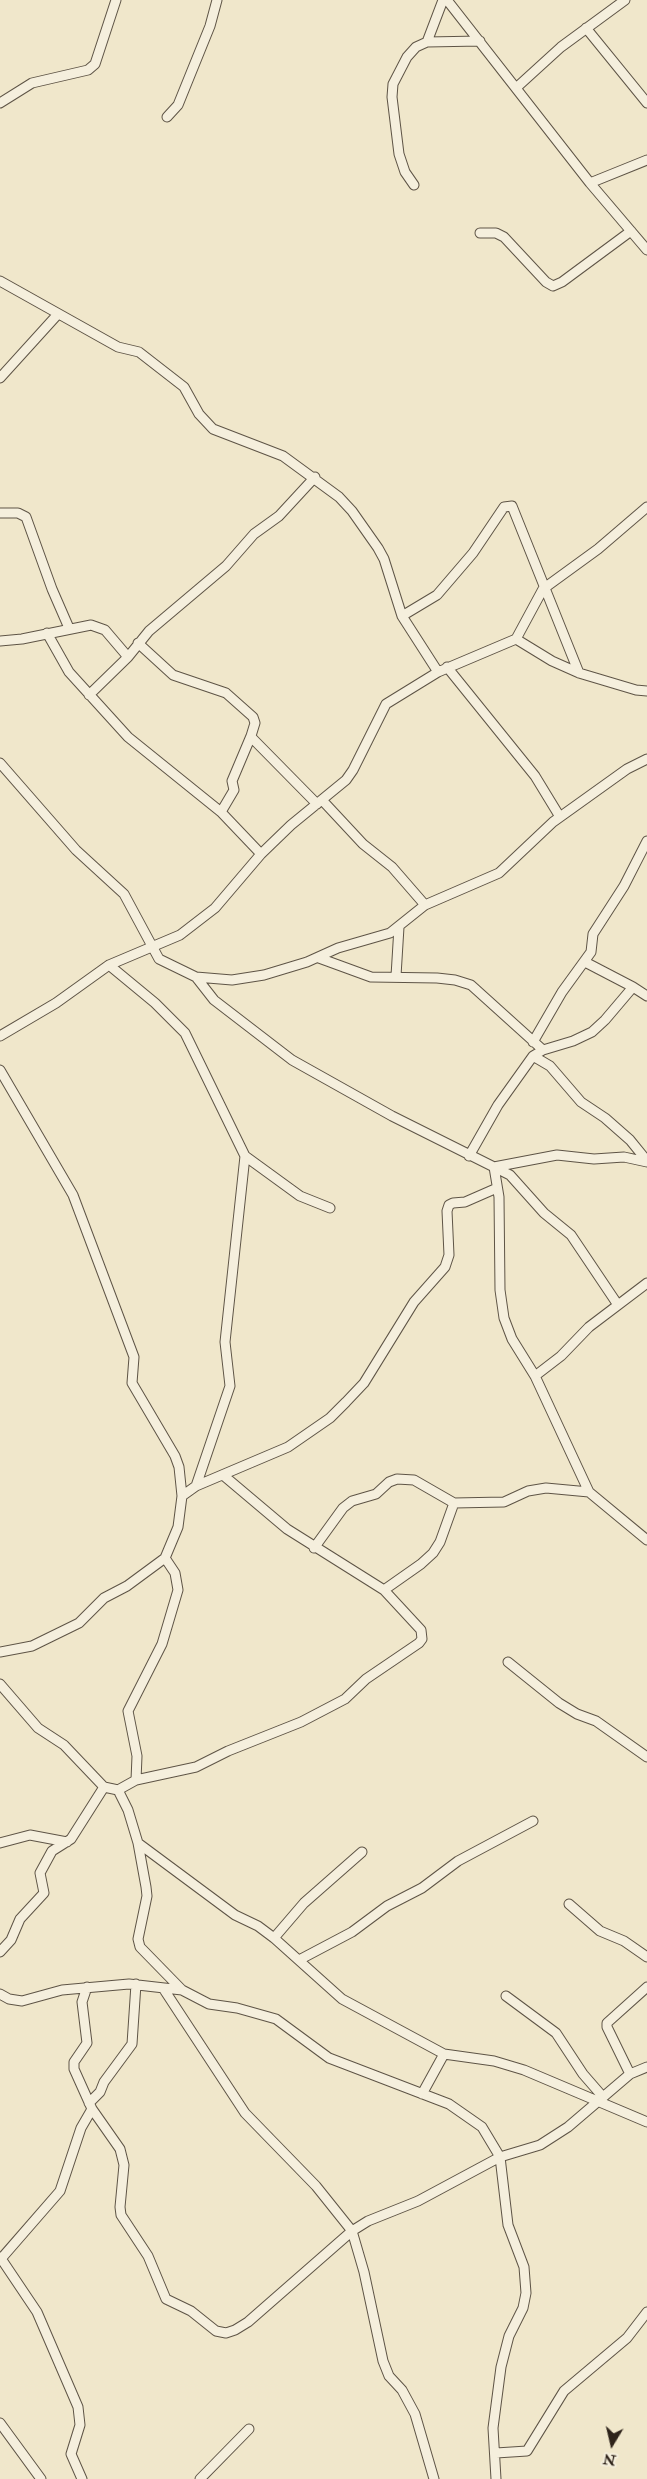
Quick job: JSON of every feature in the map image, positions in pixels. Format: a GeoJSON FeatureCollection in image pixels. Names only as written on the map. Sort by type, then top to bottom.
{"type":"FeatureCollection","features":[{"type":"Feature","properties":{"kind":"street"},"geometry":{"type":"LineString","coordinates":[[0,103],[32,83],[88,70],[95,64],[116,0]]}},
{"type":"Feature","properties":{"kind":"street"},"geometry":{"type":"LineString","coordinates":[[166,117],[178,105],[210,26],[216,0]]}},
{"type":"Feature","properties":{"kind":"street"},"geometry":{"type":"LineString","coordinates":[[427,42],[445,0],[480,41],[590,183],[647,250]]}},
{"type":"Feature","properties":{"kind":"street"},"geometry":{"type":"LineString","coordinates":[[516,88],[586,28],[625,0]]}},
{"type":"Feature","properties":{"kind":"street"},"geometry":{"type":"LineString","coordinates":[[586,28],[647,103]]}},
{"type":"Feature","properties":{"kind":"street"},"geometry":{"type":"LineString","coordinates":[[414,184],[405,172],[400,154],[392,97],[393,84],[407,57],[416,47],[427,42],[480,41]]}},
{"type":"Feature","properties":{"kind":"street"},"geometry":{"type":"LineString","coordinates":[[590,183],[647,160]]}},
{"type":"Feature","properties":{"kind":"street"},"geometry":{"type":"LineString","coordinates":[[480,233],[496,233],[504,237],[546,282],[553,286],[562,282],[631,231]]}},
{"type":"Feature","properties":{"kind":"street"},"geometry":{"type":"LineString","coordinates":[[0,281],[118,348],[139,352],[184,387],[199,414],[213,429],[283,456],[315,477],[352,511],[384,559],[402,616],[442,669],[535,776],[560,817]]}},
{"type":"Feature","properties":{"kind":"street"},"geometry":{"type":"LineString","coordinates":[[0,378],[58,314]]}},
{"type":"Feature","properties":{"kind":"street"},"geometry":{"type":"LineString","coordinates":[[88,695],[128,657],[149,631],[226,566],[254,534],[279,516],[315,477]]}},
{"type":"Feature","properties":{"kind":"street"},"geometry":{"type":"LineString","coordinates":[[402,616],[437,595],[473,553],[507,505],[512,506],[543,589],[579,673]]}},
{"type":"Feature","properties":{"kind":"street"},"geometry":{"type":"LineString","coordinates":[[0,1036],[56,1003],[109,965],[152,948],[186,931],[214,908],[261,854],[291,825],[346,780],[353,770],[386,704],[442,669],[516,639],[543,589],[598,549],[647,507]]}},
{"type":"Feature","properties":{"kind":"street"},"geometry":{"type":"LineString","coordinates":[[0,513],[18,513],[26,517],[52,589],[69,628]]}},
{"type":"Feature","properties":{"kind":"street"},"geometry":{"type":"LineString","coordinates":[[0,641],[22,639],[91,625],[100,628],[128,657]]}},
{"type":"Feature","properties":{"kind":"street"},"geometry":{"type":"LineString","coordinates":[[47,633],[65,666],[88,695],[132,741],[221,812],[261,854]]}},
{"type":"Feature","properties":{"kind":"street"},"geometry":{"type":"LineString","coordinates":[[516,639],[552,661],[579,673],[636,690],[647,691]]}},
{"type":"Feature","properties":{"kind":"street"},"geometry":{"type":"LineString","coordinates":[[138,643],[173,676],[226,692],[255,720],[251,736],[232,781],[234,790],[221,812]]}},
{"type":"Feature","properties":{"kind":"street"},"geometry":{"type":"LineString","coordinates":[[251,736],[363,844],[392,866],[425,905]]}},
{"type":"Feature","properties":{"kind":"street"},"geometry":{"type":"LineString","coordinates":[[0,764],[76,850],[124,894],[152,948],[163,962],[196,977],[218,980],[247,978],[319,958],[338,948],[384,935],[399,927],[425,905],[499,873],[560,817],[627,769],[647,760]]}},
{"type":"Feature","properties":{"kind":"street"},"geometry":{"type":"LineString","coordinates":[[533,1042],[562,992],[591,952],[593,934],[624,886],[647,841]]}},
{"type":"Feature","properties":{"kind":"street"},"geometry":{"type":"LineString","coordinates":[[396,976],[399,927]]}},
{"type":"Feature","properties":{"kind":"street"},"geometry":{"type":"LineString","coordinates":[[319,958],[371,977],[437,978],[471,985],[543,1050]]}},
{"type":"Feature","properties":{"kind":"street"},"geometry":{"type":"LineString","coordinates":[[585,962],[647,996]]}},
{"type":"Feature","properties":{"kind":"street"},"geometry":{"type":"LineString","coordinates":[[109,965],[154,1003],[185,1033],[245,1156],[300,1196],[330,1208]]}},
{"type":"Feature","properties":{"kind":"street"},"geometry":{"type":"LineString","coordinates":[[196,977],[214,1000],[292,1060],[392,1116],[510,1176],[544,1213],[571,1235],[618,1305]]}},
{"type":"Feature","properties":{"kind":"street"},"geometry":{"type":"LineString","coordinates":[[469,1156],[498,1106],[533,1056],[543,1050],[573,1041],[592,1032],[605,1020],[633,987]]}},
{"type":"Feature","properties":{"kind":"street"},"geometry":{"type":"LineString","coordinates":[[533,1056],[550,1066],[581,1102],[606,1118],[630,1140],[647,1162]]}},
{"type":"Feature","properties":{"kind":"street"},"geometry":{"type":"LineString","coordinates":[[0,1070],[73,1195],[134,1357],[132,1383],[175,1456],[179,1467],[182,1496],[178,1527],[165,1558],[127,1586],[104,1598],[88,1612],[80,1623],[32,1646],[0,1652]]}},
{"type":"Feature","properties":{"kind":"street"},"geometry":{"type":"LineString","coordinates":[[494,1167],[557,1155],[594,1158],[624,1157],[647,1162]]}},
{"type":"Feature","properties":{"kind":"street"},"geometry":{"type":"LineString","coordinates":[[196,1486],[230,1386],[224,1342],[245,1156]]}},
{"type":"Feature","properties":{"kind":"street"},"geometry":{"type":"LineString","coordinates":[[494,1167],[497,1188],[500,1290],[504,1318],[512,1339],[535,1376],[589,1492],[647,1540]]}},
{"type":"Feature","properties":{"kind":"street"},"geometry":{"type":"LineString","coordinates":[[182,1496],[196,1486],[288,1446],[330,1418],[358,1389],[414,1302],[445,1267],[449,1255],[447,1211],[449,1205],[465,1202],[497,1188]]}},
{"type":"Feature","properties":{"kind":"street"},"geometry":{"type":"LineString","coordinates":[[535,1376],[561,1356],[590,1327],[647,1283]]}},
{"type":"Feature","properties":{"kind":"street"},"geometry":{"type":"LineString","coordinates":[[0,1684],[38,1728],[64,1745],[104,1788],[118,1790],[136,1780],[196,1767],[228,1751],[300,1722],[345,1698],[366,1679],[419,1644],[422,1639],[421,1630],[384,1590],[314,1548],[287,1529],[223,1475]]}},
{"type":"Feature","properties":{"kind":"street"},"geometry":{"type":"LineString","coordinates":[[314,1548],[343,1508],[352,1501],[376,1494],[389,1482],[397,1478],[414,1480],[454,1503],[504,1502],[528,1491],[546,1488],[589,1492]]}},
{"type":"Feature","properties":{"kind":"street"},"geometry":{"type":"LineString","coordinates":[[384,1590],[421,1564],[433,1553],[440,1542],[454,1503]]}},
{"type":"Feature","properties":{"kind":"street"},"geometry":{"type":"LineString","coordinates":[[136,1780],[137,1756],[128,1711],[162,1644],[178,1590],[175,1574],[165,1558]]}},
{"type":"Feature","properties":{"kind":"street"},"geometry":{"type":"LineString","coordinates":[[508,1662],[559,1703],[577,1714],[596,1721],[647,1757]]}},
{"type":"Feature","properties":{"kind":"street"},"geometry":{"type":"LineString","coordinates":[[0,1952],[10,1940],[20,1919],[44,1892],[40,1873],[52,1851],[68,1842],[104,1788]]}},
{"type":"Feature","properties":{"kind":"street"},"geometry":{"type":"LineString","coordinates":[[118,1790],[128,1810],[138,1843],[146,1896],[138,1940],[140,1947],[182,1990],[209,2004],[237,2008],[276,2018],[329,2058],[448,2104],[482,2128],[500,2158],[508,2225],[524,2267],[526,2293],[523,2308],[509,2336],[501,2367],[493,2428],[496,2453],[496,2479]]}},
{"type":"Feature","properties":{"kind":"street"},"geometry":{"type":"LineString","coordinates":[[298,1960],[352,1932],[387,1906],[422,1888],[458,1861],[533,1821]]}},
{"type":"Feature","properties":{"kind":"street"},"geometry":{"type":"LineString","coordinates":[[0,1843],[30,1835],[68,1842]]}},
{"type":"Feature","properties":{"kind":"street"},"geometry":{"type":"LineString","coordinates":[[138,1843],[235,1915],[258,1926],[274,1938],[342,1999],[444,2054],[494,2061],[524,2070],[601,2098],[647,2122]]}},
{"type":"Feature","properties":{"kind":"street"},"geometry":{"type":"LineString","coordinates":[[274,1938],[304,1903],[362,1852]]}},
{"type":"Feature","properties":{"kind":"street"},"geometry":{"type":"LineString","coordinates":[[569,1904],[600,1931],[624,1941],[647,1956]]}},
{"type":"Feature","properties":{"kind":"street"},"geometry":{"type":"LineString","coordinates":[[0,1994],[14,2001],[22,2001],[62,1990],[87,1987],[136,1984],[182,1990]]}},
{"type":"Feature","properties":{"kind":"street"},"geometry":{"type":"LineString","coordinates":[[82,2479],[71,2454],[80,2425],[78,2408],[37,2312],[0,2259],[60,2191],[81,2128],[91,2106],[104,2082],[132,2044],[136,1984]]}},
{"type":"Feature","properties":{"kind":"street"},"geometry":{"type":"LineString","coordinates":[[87,1987],[82,2002],[87,2043],[73,2065],[91,2106],[120,2149],[124,2165],[121,2215],[148,2256],[163,2295],[171,2302],[198,2315],[216,2331],[226,2333],[248,2322],[352,2231],[368,2220],[449,2186],[500,2158],[540,2145],[568,2127],[630,2074],[647,2067]]}},
{"type":"Feature","properties":{"kind":"street"},"geometry":{"type":"LineString","coordinates":[[630,2074],[607,2027],[607,2023],[647,1987]]}},
{"type":"Feature","properties":{"kind":"street"},"geometry":{"type":"LineString","coordinates":[[163,1988],[245,2113],[316,2186],[352,2231],[364,2272],[383,2361],[389,2376],[402,2390],[415,2414],[434,2479]]}},
{"type":"Feature","properties":{"kind":"street"},"geometry":{"type":"LineString","coordinates":[[506,1996],[556,2033],[601,2098]]}},
{"type":"Feature","properties":{"kind":"street"},"geometry":{"type":"LineString","coordinates":[[422,2094],[444,2054]]}},
{"type":"Feature","properties":{"kind":"street"},"geometry":{"type":"LineString","coordinates":[[496,2453],[528,2451],[564,2391],[628,2338],[647,2312]]}},
{"type":"Feature","properties":{"kind":"street"},"geometry":{"type":"LineString","coordinates":[[0,2423],[41,2479]]}},
{"type":"Feature","properties":{"kind":"street"},"geometry":{"type":"LineString","coordinates":[[200,2479],[249,2429]]}}]}
